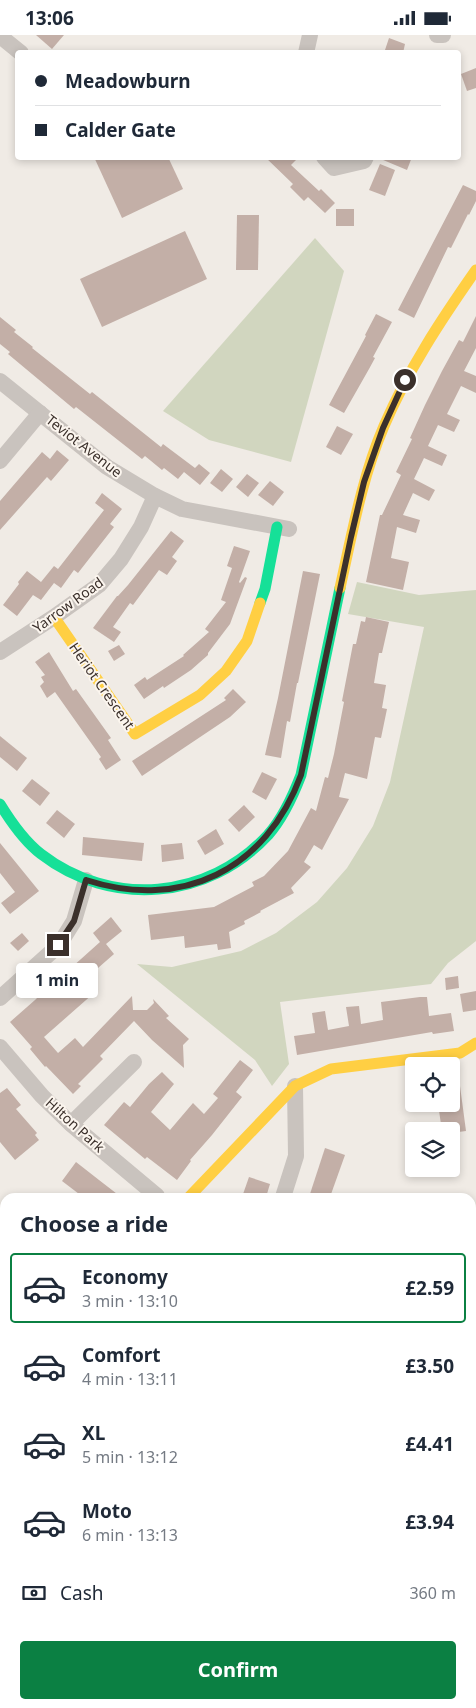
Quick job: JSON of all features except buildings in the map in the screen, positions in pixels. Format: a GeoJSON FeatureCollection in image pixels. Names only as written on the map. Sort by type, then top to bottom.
{"type":"FeatureCollection","features":[{"type":"Feature","properties":{"kind":"street"},"geometry":{"type":"LineString","coordinates":[[0,35],[18,50]]}},
{"type":"Feature","properties":{"kind":"street"},"geometry":{"type":"LineString","coordinates":[[307,50],[310,35]]}},
{"type":"Feature","properties":{"kind":"street"},"geometry":{"type":"LineString","coordinates":[[437,35],[443,35]]}},
{"type":"Feature","properties":{"kind":"street"},"geometry":{"type":"LineString","coordinates":[[327,160],[334,168],[364,160]]}},
{"type":"Feature","properties":{"kind":"street"},"geometry":{"type":"LineString","coordinates":[[0,805],[18,831],[42,855],[63,869],[86,880],[122,889],[140,891],[194,884],[219,873],[242,859],[267,836],[291,800],[301,775],[351,537],[364,482],[383,428],[405,380],[441,319],[476,270]]}},
{"type":"Feature","properties":{"kind":"street","name":"Teviot Avenue"},"geometry":{"type":"LineString","coordinates":[[0,381],[107,467],[154,496],[182,509],[283,528]]}},
{"type":"Feature","properties":{"kind":"street"},"geometry":{"type":"LineString","coordinates":[[0,461],[40,413]]}},
{"type":"Feature","properties":{"kind":"street","name":"Yarrow Road"},"geometry":{"type":"LineString","coordinates":[[0,652],[99,585],[121,559],[141,527],[154,496]]}},
{"type":"Feature","properties":{"kind":"street","name":"Heriot Crescent"},"geometry":{"type":"LineString","coordinates":[[54,617],[135,734],[200,695],[226,671],[248,641],[283,528]]}},
{"type":"Feature","properties":{"kind":"street"},"geometry":{"type":"LineString","coordinates":[[0,998],[58,945],[74,921],[86,880]]}},
{"type":"Feature","properties":{"kind":"street"},"geometry":{"type":"LineString","coordinates":[[193,1193],[296,1086],[331,1069],[460,1053],[476,1043]]}},
{"type":"Feature","properties":{"kind":"street","name":"Hilton Park"},"geometry":{"type":"LineString","coordinates":[[0,1047],[42,1096],[71,1125],[153,1193]]}},
{"type":"Feature","properties":{"kind":"street"},"geometry":{"type":"LineString","coordinates":[[71,1125],[134,1062]]}},
{"type":"Feature","properties":{"kind":"street"},"geometry":{"type":"LineString","coordinates":[[284,1193],[296,1156],[296,1086]]}},
{"type":"Feature","properties":{"kind":"green space"},"geometry":{"type":"Polygon","coordinates":[[[315,238],[344,271],[291,462],[209,440],[163,411],[315,238]]]}},
{"type":"Feature","properties":{"kind":"green space"},"geometry":{"type":"Polygon","coordinates":[[[357,582],[419,595],[476,590],[476,941],[448,963],[431,984],[280,1002],[289,1064],[272,1086],[255,1060],[137,964],[172,967],[241,951],[276,933],[317,902],[347,868],[373,826],[390,782],[424,627],[348,614],[357,582]]]}},
{"type":"Feature","properties":{"kind":"traffic: fast"},"geometry":{"type":"LineString","coordinates":[[260,603],[265,589],[277,527]]}},
{"type":"Feature","properties":{"kind":"traffic: fast"},"geometry":{"type":"LineString","coordinates":[[0,804],[18,831],[41,854],[68,871],[98,883],[128,889],[158,889],[188,884],[217,873],[244,857],[268,835],[283,814],[301,775],[340,588]]}},
{"type":"Feature","properties":{"kind":"traffic: slow"},"geometry":{"type":"LineString","coordinates":[[340,588],[364,485],[384,426],[393,405],[426,346],[476,270]]}},
{"type":"Feature","properties":{"kind":"traffic: slow"},"geometry":{"type":"LineString","coordinates":[[54,617],[135,734],[200,695],[226,671],[247,641],[260,603]]}},
{"type":"Feature","properties":{"kind":"traffic: slow"},"geometry":{"type":"LineString","coordinates":[[193,1193],[295,1086],[331,1069],[460,1053],[476,1043]]}},
{"type":"Feature","properties":{"kind":"route"},"geometry":{"type":"LineString","coordinates":[[58,945],[74,921],[86,880],[104,886],[140,891],[158,891],[194,884],[227,869],[242,859],[267,836],[278,822],[295,792],[301,775],[364,482],[383,428],[405,380]]}}]}
